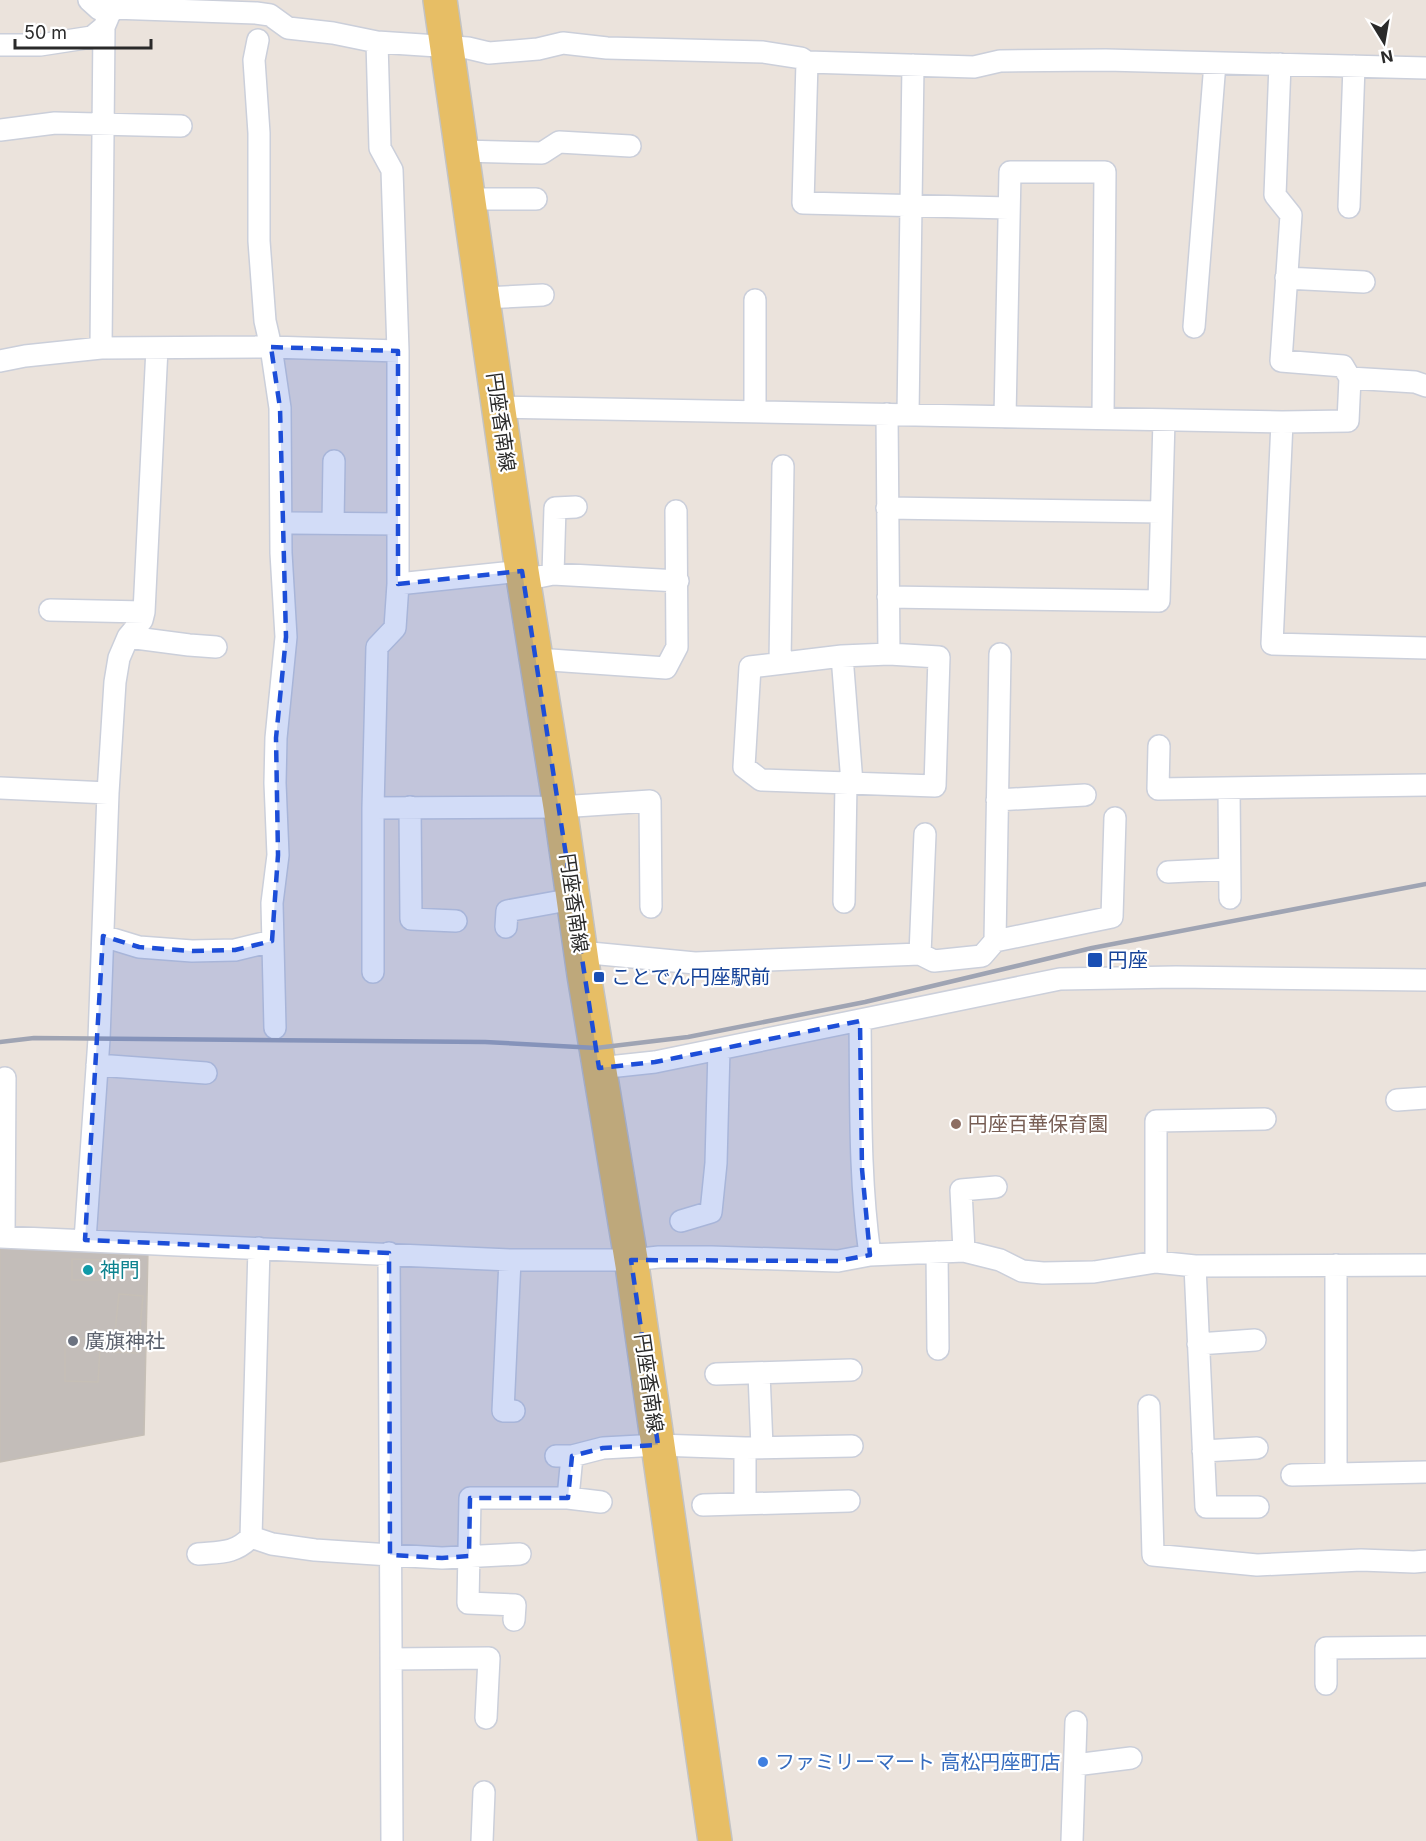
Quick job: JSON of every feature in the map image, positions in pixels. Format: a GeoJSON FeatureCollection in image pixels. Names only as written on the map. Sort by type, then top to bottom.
{"type":"FeatureCollection","features":[{"type":"Feature","properties":{"kind":"main road","name":"円座香南線"},"geometry":{"type":"LineString","coordinates":[[440,0],[499,407],[533,576],[536,659],[580,952],[631,1260],[715,1841]]}},
{"type":"Feature","properties":{"kind":"street"},"geometry":{"type":"LineString","coordinates":[[89,0],[99,9],[109,12],[211,5],[270,15],[288,28],[333,33],[377,42],[468,48],[489,53],[538,49],[563,43],[607,48],[763,52],[801,57],[807,62],[974,67],[1000,61],[1106,60],[1426,68]]}},
{"type":"Feature","properties":{"kind":"street"},"geometry":{"type":"LineString","coordinates":[[0,45],[40,45],[92,37],[109,12]]}},
{"type":"Feature","properties":{"kind":"street"},"geometry":{"type":"LineString","coordinates":[[101,348],[103,124],[109,12]]}},
{"type":"Feature","properties":{"kind":"street"},"geometry":{"type":"LineString","coordinates":[[258,40],[254,60],[260,133],[259,241],[265,321],[280,408],[281,553],[286,637],[276,738],[278,855],[272,903],[275,1028]]}},
{"type":"Feature","properties":{"kind":"street"},"geometry":{"type":"LineString","coordinates":[[373,972],[373,808],[377,647],[395,627],[398,584],[398,351],[392,170],[380,148],[377,42]]}},
{"type":"Feature","properties":{"kind":"street"},"geometry":{"type":"LineString","coordinates":[[807,62],[803,203],[1010,208]]}},
{"type":"Feature","properties":{"kind":"street"},"geometry":{"type":"LineString","coordinates":[[1194,327],[1215,63]]}},
{"type":"Feature","properties":{"kind":"street"},"geometry":{"type":"LineString","coordinates":[[499,407],[1282,422],[1348,421],[1350,378],[1343,366],[1281,362],[1291,215],[1275,195],[1280,64]]}},
{"type":"Feature","properties":{"kind":"street"},"geometry":{"type":"LineString","coordinates":[[889,654],[887,508],[898,415],[910,206],[913,65]]}},
{"type":"Feature","properties":{"kind":"street"},"geometry":{"type":"LineString","coordinates":[[1349,207],[1354,66]]}},
{"type":"Feature","properties":{"kind":"street"},"geometry":{"type":"LineString","coordinates":[[0,130],[55,123],[181,126]]}},
{"type":"Feature","properties":{"kind":"street"},"geometry":{"type":"LineString","coordinates":[[462,151],[542,153],[559,141],[630,146]]}},
{"type":"Feature","properties":{"kind":"street"},"geometry":{"type":"LineString","coordinates":[[1005,417],[1010,172],[1105,172],[1103,418]]}},
{"type":"Feature","properties":{"kind":"street"},"geometry":{"type":"LineString","coordinates":[[469,199],[536,199]]}},
{"type":"Feature","properties":{"kind":"street"},"geometry":{"type":"LineString","coordinates":[[1286,278],[1364,282]]}},
{"type":"Feature","properties":{"kind":"street"},"geometry":{"type":"LineString","coordinates":[[483,298],[543,295]]}},
{"type":"Feature","properties":{"kind":"street"},"geometry":{"type":"LineString","coordinates":[[755,300],[755,412]]}},
{"type":"Feature","properties":{"kind":"street"},"geometry":{"type":"LineString","coordinates":[[0,361],[101,348],[271,347],[398,351]]}},
{"type":"Feature","properties":{"kind":"street"},"geometry":{"type":"LineString","coordinates":[[85,1240],[97,1065],[115,682],[119,658],[129,637],[142,620],[144,612],[157,348]]}},
{"type":"Feature","properties":{"kind":"street"},"geometry":{"type":"LineString","coordinates":[[1350,378],[1415,382],[1426,386]]}},
{"type":"Feature","properties":{"kind":"street"},"geometry":{"type":"LineString","coordinates":[[888,597],[1159,601],[1164,420]]}},
{"type":"Feature","properties":{"kind":"street"},"geometry":{"type":"LineString","coordinates":[[1282,422],[1272,644],[1426,648]]}},
{"type":"Feature","properties":{"kind":"street"},"geometry":{"type":"LineString","coordinates":[[333,523],[334,462]]}},
{"type":"Feature","properties":{"kind":"street"},"geometry":{"type":"LineString","coordinates":[[780,663],[783,466]]}},
{"type":"Feature","properties":{"kind":"street"},"geometry":{"type":"LineString","coordinates":[[533,576],[555,508],[576,507]]}},
{"type":"Feature","properties":{"kind":"street"},"geometry":{"type":"LineString","coordinates":[[887,508],[1161,512]]}},
{"type":"Feature","properties":{"kind":"street"},"geometry":{"type":"LineString","coordinates":[[536,659],[666,668],[677,647],[676,512]]}},
{"type":"Feature","properties":{"kind":"street"},"geometry":{"type":"LineString","coordinates":[[292,523],[397,524]]}},
{"type":"Feature","properties":{"kind":"street"},"geometry":{"type":"LineString","coordinates":[[398,584],[533,576],[678,580]]}},
{"type":"Feature","properties":{"kind":"street"},"geometry":{"type":"LineString","coordinates":[[50,610],[144,612]]}},
{"type":"Feature","properties":{"kind":"street"},"geometry":{"type":"LineString","coordinates":[[129,637],[216,647]]}},
{"type":"Feature","properties":{"kind":"street"},"geometry":{"type":"LineString","coordinates":[[889,654],[939,657],[935,786],[761,780],[744,767],[750,667],[842,656],[889,654]]}},
{"type":"Feature","properties":{"kind":"street"},"geometry":{"type":"LineString","coordinates":[[995,941],[1000,654]]}},
{"type":"Feature","properties":{"kind":"street"},"geometry":{"type":"LineString","coordinates":[[842,656],[849,783],[844,902]]}},
{"type":"Feature","properties":{"kind":"street"},"geometry":{"type":"LineString","coordinates":[[1159,746],[1158,789],[1426,785]]}},
{"type":"Feature","properties":{"kind":"street"},"geometry":{"type":"LineString","coordinates":[[0,788],[108,793]]}},
{"type":"Feature","properties":{"kind":"street"},"geometry":{"type":"LineString","coordinates":[[1229,788],[1230,898]]}},
{"type":"Feature","properties":{"kind":"street"},"geometry":{"type":"LineString","coordinates":[[997,800],[1085,795]]}},
{"type":"Feature","properties":{"kind":"street"},"geometry":{"type":"LineString","coordinates":[[373,808],[560,807],[650,801],[651,907]]}},
{"type":"Feature","properties":{"kind":"street"},"geometry":{"type":"LineString","coordinates":[[410,807],[411,919],[456,921]]}},
{"type":"Feature","properties":{"kind":"street"},"geometry":{"type":"LineString","coordinates":[[580,952],[695,963],[920,954],[934,961],[982,956],[995,941],[1112,916],[1114,818]]}},
{"type":"Feature","properties":{"kind":"street"},"geometry":{"type":"LineString","coordinates":[[920,954],[925,834]]}},
{"type":"Feature","properties":{"kind":"street"},"geometry":{"type":"LineString","coordinates":[[1168,872],[1229,869]]}},
{"type":"Feature","properties":{"kind":"street"},"geometry":{"type":"LineString","coordinates":[[506,927],[507,911],[573,899]]}},
{"type":"Feature","properties":{"kind":"street"},"geometry":{"type":"LineString","coordinates":[[103,936],[139,947],[192,951],[236,950],[272,941]]}},
{"type":"Feature","properties":{"kind":"street"},"geometry":{"type":"LineString","coordinates":[[599,1068],[655,1062],[1060,980],[1176,976],[1426,980]]}},
{"type":"Feature","properties":{"kind":"street"},"geometry":{"type":"LineString","coordinates":[[860,1020],[862,1169],[864,1210],[870,1255]]}},
{"type":"Feature","properties":{"kind":"street"},"geometry":{"type":"LineString","coordinates":[[681,1221],[711,1212],[716,1163],[718,1049]]}},
{"type":"Feature","properties":{"kind":"street"},"geometry":{"type":"LineString","coordinates":[[97,1065],[206,1073]]}},
{"type":"Feature","properties":{"kind":"street"},"geometry":{"type":"LineString","coordinates":[[5,1078],[2,1236],[510,1260],[631,1260],[659,1257],[711,1257],[838,1262],[870,1255],[964,1251],[1000,1260],[1022,1271],[1043,1273],[1094,1272],[1156,1262],[1195,1266],[1426,1265]]}},
{"type":"Feature","properties":{"kind":"street"},"geometry":{"type":"LineString","coordinates":[[1397,1100],[1426,1098]]}},
{"type":"Feature","properties":{"kind":"street"},"geometry":{"type":"LineString","coordinates":[[1156,1262],[1156,1121],[1265,1119]]}},
{"type":"Feature","properties":{"kind":"street"},"geometry":{"type":"LineString","coordinates":[[964,1251],[961,1190],[996,1186]]}},
{"type":"Feature","properties":{"kind":"street"},"geometry":{"type":"LineString","coordinates":[[198,1554],[227,1552],[243,1546],[251,1537],[259,1248]]}},
{"type":"Feature","properties":{"kind":"street"},"geometry":{"type":"LineString","coordinates":[[937,1252],[938,1349]]}},
{"type":"Feature","properties":{"kind":"street"},"geometry":{"type":"LineString","coordinates":[[389,1253],[392,1841]]}},
{"type":"Feature","properties":{"kind":"street"},"geometry":{"type":"LineString","coordinates":[[510,1260],[503,1411],[514,1411]]}},
{"type":"Feature","properties":{"kind":"street"},"geometry":{"type":"LineString","coordinates":[[1336,1265],[1336,1473]]}},
{"type":"Feature","properties":{"kind":"street"},"geometry":{"type":"LineString","coordinates":[[1195,1266],[1206,1508],[1258,1507]]}},
{"type":"Feature","properties":{"kind":"street"},"geometry":{"type":"LineString","coordinates":[[1198,1344],[1255,1340]]}},
{"type":"Feature","properties":{"kind":"street"},"geometry":{"type":"LineString","coordinates":[[716,1374],[851,1370]]}},
{"type":"Feature","properties":{"kind":"street"},"geometry":{"type":"LineString","coordinates":[[746,1503],[754,1448],[759,1373]]}},
{"type":"Feature","properties":{"kind":"street"},"geometry":{"type":"LineString","coordinates":[[1149,1406],[1153,1555],[1257,1564],[1361,1560],[1426,1561]]}},
{"type":"Feature","properties":{"kind":"street"},"geometry":{"type":"LineString","coordinates":[[568,1498],[564,1456],[603,1448],[658,1445],[754,1448],[852,1446]]}},
{"type":"Feature","properties":{"kind":"street"},"geometry":{"type":"LineString","coordinates":[[1203,1451],[1257,1448]]}},
{"type":"Feature","properties":{"kind":"street"},"geometry":{"type":"LineString","coordinates":[[1292,1475],[1426,1472]]}},
{"type":"Feature","properties":{"kind":"street"},"geometry":{"type":"LineString","coordinates":[[514,1620],[515,1605],[468,1603],[470,1498],[568,1498],[601,1502]]}},
{"type":"Feature","properties":{"kind":"street"},"geometry":{"type":"LineString","coordinates":[[703,1505],[849,1501]]}},
{"type":"Feature","properties":{"kind":"street"},"geometry":{"type":"LineString","coordinates":[[251,1537],[272,1544],[315,1550],[390,1555],[442,1558],[520,1554]]}},
{"type":"Feature","properties":{"kind":"street"},"geometry":{"type":"LineString","coordinates":[[1326,1684],[1326,1648],[1426,1647]]}},
{"type":"Feature","properties":{"kind":"street"},"geometry":{"type":"LineString","coordinates":[[391,1659],[489,1658],[486,1718]]}},
{"type":"Feature","properties":{"kind":"street"},"geometry":{"type":"LineString","coordinates":[[1072,1841],[1076,1722]]}},
{"type":"Feature","properties":{"kind":"street"},"geometry":{"type":"LineString","coordinates":[[1075,1765],[1131,1758]]}},
{"type":"Feature","properties":{"kind":"street"},"geometry":{"type":"LineString","coordinates":[[482,1841],[484,1792]]}},
{"type":"Feature","properties":{"kind":"highlighted area"},"geometry":{"type":"Polygon","coordinates":[[[271,347],[398,351],[398,584],[522,571],[599,1068],[655,1062],[860,1021],[862,1169],[870,1255],[838,1261],[631,1260],[658,1445],[603,1448],[572,1456],[568,1498],[470,1498],[469,1556],[442,1558],[390,1555],[389,1253],[85,1240],[103,936],[139,947],[192,951],[235,950],[272,941],[278,855],[276,738],[286,637],[280,408],[271,347]]]}},
{"type":"Feature","properties":{"kind":"building","name":"廣旗神社"},"geometry":{"type":"Polygon","coordinates":[[[0,1244],[148,1249],[144,1435],[0,1462],[0,1244]]]}},
{"type":"Feature","properties":{"kind":"building","name":"神門"},"geometry":{"type":"Polygon","coordinates":[[[72,1259],[105,1260],[104,1280],[72,1280],[72,1259]]]}},
{"type":"Feature","properties":{"kind":"building"},"geometry":{"type":"Polygon","coordinates":[[[119,1294],[143,1296],[138,1353],[113,1352],[119,1294]]]}},
{"type":"Feature","properties":{"kind":"building"},"geometry":{"type":"Polygon","coordinates":[[[76,1338],[91,1339],[92,1347],[100,1348],[98,1382],[65,1381],[65,1345],[76,1346],[76,1338]]]}},
{"type":"Feature","properties":{"kind":"railway"},"geometry":{"type":"LineString","coordinates":[[0,1042],[34,1038],[485,1042],[596,1048],[688,1037],[865,1002],[1092,948],[1426,884]]}},
{"type":"Feature","properties":{"kind":"place","name":"円座"},"geometry":{"type":"Point","coordinates":[1095,960]}},
{"type":"Feature","properties":{"kind":"place","name":"ことでん円座駅前"},"geometry":{"type":"Point","coordinates":[599,977]}},
{"type":"Feature","properties":{"kind":"place","name":"円座百華保育園"},"geometry":{"type":"Point","coordinates":[956,1124]}},
{"type":"Feature","properties":{"kind":"place","name":"神門"},"geometry":{"type":"Point","coordinates":[88,1270]}},
{"type":"Feature","properties":{"kind":"place","name":"廣旗神社"},"geometry":{"type":"Point","coordinates":[73,1341]}},
{"type":"Feature","properties":{"kind":"place","name":"ファミリーマート 高松円座町店"},"geometry":{"type":"Point","coordinates":[763,1762]}}]}
